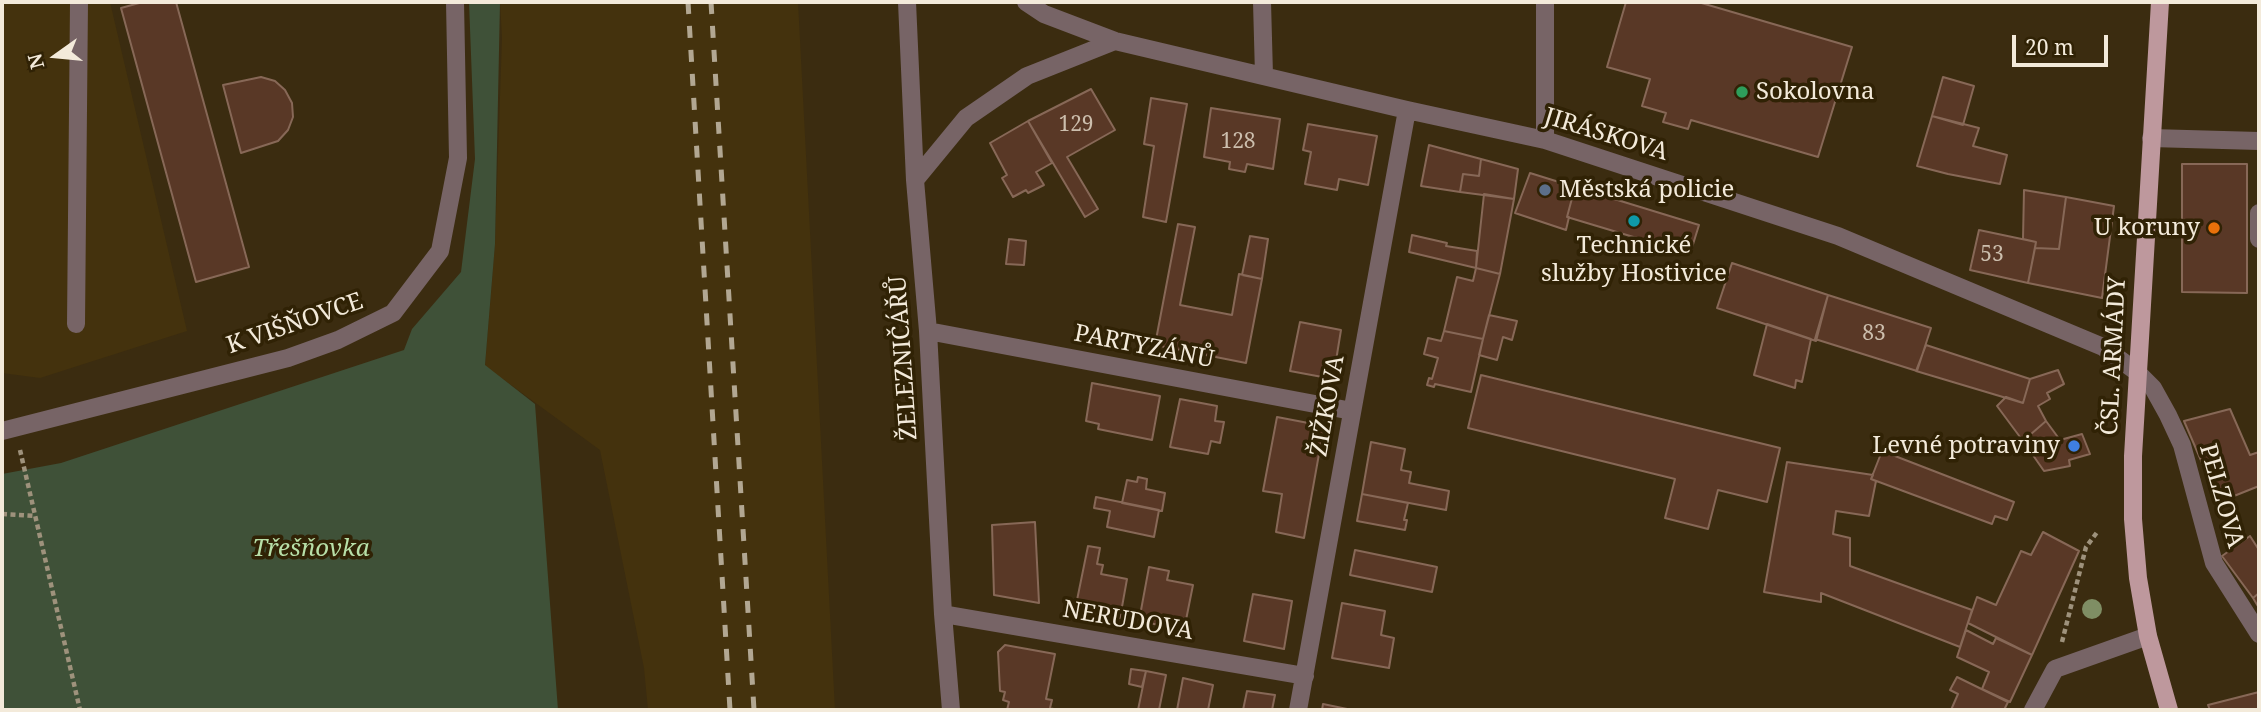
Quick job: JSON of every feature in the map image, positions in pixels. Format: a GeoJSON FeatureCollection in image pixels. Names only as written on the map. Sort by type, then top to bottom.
{"type":"FeatureCollection","features":[{"type":"Feature","properties":{"kind":"main road","name":"ČSL. ARMÁDY"},"geometry":{"type":"LineString","coordinates":[[2160,2],[2137,372],[2133,519],[2138,578],[2148,636],[2169,710]]}},
{"type":"Feature","properties":{"kind":"street"},"geometry":{"type":"LineString","coordinates":[[76,324],[79,2]]}},
{"type":"Feature","properties":{"kind":"street","name":"K VIŠŇOVCE"},"geometry":{"type":"LineString","coordinates":[[8,430],[288,358],[338,340],[393,313],[440,251],[458,158],[456,2]]}},
{"type":"Feature","properties":{"kind":"street","name":"ŽELEZNIČÁŘŮ"},"geometry":{"type":"LineString","coordinates":[[907,2],[915,180],[928,331],[943,614],[951,710]]}},
{"type":"Feature","properties":{"kind":"street","name":"JIRÁSKOVA"},"geometry":{"type":"LineString","coordinates":[[1026,2],[1044,14],[1115,41],[1407,110],[1545,139],[1838,236],[2104,347],[2137,372]]}},
{"type":"Feature","properties":{"kind":"street"},"geometry":{"type":"LineString","coordinates":[[1262,2],[1264,75]]}},
{"type":"Feature","properties":{"kind":"street"},"geometry":{"type":"LineString","coordinates":[[1545,2],[1545,139]]}},
{"type":"Feature","properties":{"kind":"street"},"geometry":{"type":"LineString","coordinates":[[915,180],[966,118],[1027,76],[1115,41]]}},
{"type":"Feature","properties":{"kind":"street","name":"ŽIŽKOVA"},"geometry":{"type":"LineString","coordinates":[[1298,710],[1407,110]]}},
{"type":"Feature","properties":{"kind":"street"},"geometry":{"type":"LineString","coordinates":[[2151,138],[2259,141]]}},
{"type":"Feature","properties":{"kind":"street"},"geometry":{"type":"LineString","coordinates":[[2259,212],[2259,239]]}},
{"type":"Feature","properties":{"kind":"street","name":"PARTYZÁNŮ"},"geometry":{"type":"LineString","coordinates":[[928,331],[1352,411]]}},
{"type":"Feature","properties":{"kind":"street","name":"PELZOVA"},"geometry":{"type":"LineString","coordinates":[[2137,372],[2153,388],[2182,445],[2214,563],[2259,634]]}},
{"type":"Feature","properties":{"kind":"street","name":"NERUDOVA"},"geometry":{"type":"LineString","coordinates":[[943,614],[1305,676]]}},
{"type":"Feature","properties":{"kind":"street"},"geometry":{"type":"LineString","coordinates":[[2034,710],[2055,669],[2148,636]]}},
{"type":"Feature","properties":{"kind":"path"},"geometry":{"type":"LineString","coordinates":[[8,430],[35,516],[80,710]]}},
{"type":"Feature","properties":{"kind":"path"},"geometry":{"type":"LineString","coordinates":[[2,514],[35,516]]}},
{"type":"Feature","properties":{"kind":"path"},"geometry":{"type":"LineString","coordinates":[[2055,669],[2086,547],[2098,531]]}},
{"type":"Feature","properties":{"kind":"shaded area"},"geometry":{"type":"Polygon","coordinates":[[[2,2],[110,2],[187,331],[40,378],[2,373],[2,2]]]}},
{"type":"Feature","properties":{"kind":"shaded area"},"geometry":{"type":"Polygon","coordinates":[[[500,2],[798,2],[835,710],[648,710],[644,668],[600,450],[485,366],[495,244],[502,38],[500,2]]]}},
{"type":"Feature","properties":{"kind":"green space","name":"Třešňovka"},"geometry":{"type":"Polygon","coordinates":[[[469,2],[500,2],[495,244],[485,365],[535,404],[558,710],[2,710],[2,474],[61,463],[404,350],[412,329],[461,272],[475,159],[469,2]]]}},
{"type":"Feature","properties":{"kind":"building"},"geometry":{"type":"Polygon","coordinates":[[[143,2],[176,2],[249,267],[196,282],[121,8],[143,2]]]}},
{"type":"Feature","properties":{"kind":"building","name":"Sokolovna"},"geometry":{"type":"Polygon","coordinates":[[[1626,2],[1698,2],[1852,47],[1818,157],[1691,120],[1688,129],[1663,122],[1666,113],[1642,106],[1650,79],[1607,67],[1626,2]]]}},
{"type":"Feature","properties":{"kind":"building"},"geometry":{"type":"Polygon","coordinates":[[[261,77],[275,81],[285,90],[292,103],[293,117],[288,130],[278,141],[241,153],[223,85],[261,77]]]}},
{"type":"Feature","properties":{"kind":"building"},"geometry":{"type":"Polygon","coordinates":[[[1943,77],[1974,86],[1963,125],[1932,116],[1943,77]]]}},
{"type":"Feature","properties":{"kind":"building"},"geometry":{"type":"Polygon","coordinates":[[[1091,89],[1115,130],[1067,157],[1098,209],[1085,217],[1028,121],[1091,89]]]}},
{"type":"Feature","properties":{"kind":"building"},"geometry":{"type":"Polygon","coordinates":[[[1151,98],[1187,104],[1166,222],[1143,217],[1154,146],[1144,144],[1151,98]]]}},
{"type":"Feature","properties":{"kind":"building"},"geometry":{"type":"Polygon","coordinates":[[[1211,108],[1280,119],[1273,169],[1247,164],[1245,172],[1229,169],[1230,162],[1204,157],[1211,108]]]}},
{"type":"Feature","properties":{"kind":"building"},"geometry":{"type":"Polygon","coordinates":[[[1932,116],[1979,128],[1973,146],[2007,155],[2000,184],[1917,166],[1932,116]]]}},
{"type":"Feature","properties":{"kind":"building"},"geometry":{"type":"Polygon","coordinates":[[[1028,121],[1052,163],[1036,172],[1044,185],[1013,197],[1002,178],[1007,175],[990,143],[1028,121]]]}},
{"type":"Feature","properties":{"kind":"building"},"geometry":{"type":"Polygon","coordinates":[[[1308,124],[1377,136],[1368,185],[1339,179],[1337,190],[1305,184],[1311,152],[1303,150],[1308,124]]]}},
{"type":"Feature","properties":{"kind":"building"},"geometry":{"type":"Polygon","coordinates":[[[1429,145],[1481,159],[1479,176],[1463,174],[1460,192],[1421,186],[1429,145]]]}},
{"type":"Feature","properties":{"kind":"building"},"geometry":{"type":"Polygon","coordinates":[[[1481,159],[1518,169],[1514,199],[1460,192],[1463,174],[1479,176],[1481,159]]]}},
{"type":"Feature","properties":{"kind":"building","name":"U koruny"},"geometry":{"type":"Polygon","coordinates":[[[2182,164],[2247,164],[2247,293],[2182,292],[2182,164]]]}},
{"type":"Feature","properties":{"kind":"building"},"geometry":{"type":"Polygon","coordinates":[[[1530,173],[1575,187],[1566,230],[1515,213],[1530,173]]]}},
{"type":"Feature","properties":{"kind":"building","name":"Technické služby Hostivice"},"geometry":{"type":"Polygon","coordinates":[[[1575,187],[1699,225],[1690,254],[1567,217],[1575,187]]]}},
{"type":"Feature","properties":{"kind":"building"},"geometry":{"type":"Polygon","coordinates":[[[2024,190],[2066,197],[2059,249],[2035,248],[2036,242],[2023,239],[2024,190]]]}},
{"type":"Feature","properties":{"kind":"building"},"geometry":{"type":"Polygon","coordinates":[[[1484,194],[1514,199],[1500,274],[1476,268],[1484,194]]]}},
{"type":"Feature","properties":{"kind":"building"},"geometry":{"type":"Polygon","coordinates":[[[2066,197],[2114,206],[2102,298],[2028,283],[2035,248],[2059,249],[2066,197]]]}},
{"type":"Feature","properties":{"kind":"building"},"geometry":{"type":"Polygon","coordinates":[[[1178,224],[1195,227],[1180,305],[1232,315],[1239,274],[1262,279],[1246,363],[1155,345],[1178,224]]]}},
{"type":"Feature","properties":{"kind":"building"},"geometry":{"type":"Polygon","coordinates":[[[1979,230],[2036,242],[2028,283],[1970,270],[1979,230]]]}},
{"type":"Feature","properties":{"kind":"building"},"geometry":{"type":"Polygon","coordinates":[[[1412,235],[1447,243],[1446,246],[1477,251],[1476,268],[1409,252],[1412,235]]]}},
{"type":"Feature","properties":{"kind":"building"},"geometry":{"type":"Polygon","coordinates":[[[1250,236],[1268,239],[1262,279],[1242,275],[1250,236]]]}},
{"type":"Feature","properties":{"kind":"building"},"geometry":{"type":"Polygon","coordinates":[[[1009,239],[1026,241],[1024,265],[1006,264],[1009,239]]]}},
{"type":"Feature","properties":{"kind":"building"},"geometry":{"type":"Polygon","coordinates":[[[1732,263],[1828,295],[1816,341],[1717,308],[1732,263]]]}},
{"type":"Feature","properties":{"kind":"building"},"geometry":{"type":"Polygon","coordinates":[[[1476,268],[1500,274],[1483,339],[1444,331],[1457,277],[1473,281],[1476,268]]]}},
{"type":"Feature","properties":{"kind":"building"},"geometry":{"type":"Polygon","coordinates":[[[1828,295],[1931,328],[1917,371],[1815,339],[1828,295]]]}},
{"type":"Feature","properties":{"kind":"building"},"geometry":{"type":"Polygon","coordinates":[[[1489,315],[1517,321],[1512,340],[1503,337],[1497,360],[1479,355],[1489,315]]]}},
{"type":"Feature","properties":{"kind":"building"},"geometry":{"type":"Polygon","coordinates":[[[1300,322],[1341,330],[1333,379],[1290,371],[1300,322]]]}},
{"type":"Feature","properties":{"kind":"building"},"geometry":{"type":"Polygon","coordinates":[[[1767,324],[1811,339],[1802,382],[1796,380],[1795,388],[1754,375],[1767,324]]]}},
{"type":"Feature","properties":{"kind":"building"},"geometry":{"type":"Polygon","coordinates":[[[1444,331],[1483,339],[1471,392],[1435,384],[1434,387],[1427,385],[1429,378],[1432,379],[1438,358],[1424,354],[1428,338],[1441,341],[1444,331]]]}},
{"type":"Feature","properties":{"kind":"building"},"geometry":{"type":"Polygon","coordinates":[[[1926,345],[2030,379],[2023,403],[1916,371],[1926,345]]]}},
{"type":"Feature","properties":{"kind":"building"},"geometry":{"type":"Polygon","coordinates":[[[2058,370],[2064,384],[2047,393],[2050,399],[2038,406],[2046,421],[2023,441],[1997,406],[2006,397],[2023,403],[2030,379],[2058,370]]]}},
{"type":"Feature","properties":{"kind":"building"},"geometry":{"type":"Polygon","coordinates":[[[1481,375],[1780,448],[1767,502],[1718,490],[1708,529],[1665,518],[1675,479],[1468,428],[1481,375]]]}},
{"type":"Feature","properties":{"kind":"building"},"geometry":{"type":"Polygon","coordinates":[[[1092,383],[1160,396],[1152,440],[1098,429],[1099,424],[1086,421],[1092,383]]]}},
{"type":"Feature","properties":{"kind":"building"},"geometry":{"type":"Polygon","coordinates":[[[1180,399],[1217,406],[1215,421],[1224,422],[1220,443],[1211,441],[1208,454],[1170,447],[1180,399]]]}},
{"type":"Feature","properties":{"kind":"building"},"geometry":{"type":"Polygon","coordinates":[[[2230,409],[2250,455],[2259,452],[2259,486],[2219,502],[2184,421],[2230,409]]]}},
{"type":"Feature","properties":{"kind":"building"},"geometry":{"type":"Polygon","coordinates":[[[1277,417],[1324,426],[1304,538],[1276,532],[1282,494],[1263,491],[1277,417]]]}},
{"type":"Feature","properties":{"kind":"building"},"geometry":{"type":"Polygon","coordinates":[[[2046,421],[2060,440],[2082,434],[2090,454],[2069,460],[2070,466],[2044,471],[2023,441],[2046,421]]]}},
{"type":"Feature","properties":{"kind":"building"},"geometry":{"type":"Polygon","coordinates":[[[1371,442],[1405,449],[1401,470],[1411,472],[1409,483],[1449,491],[1446,510],[1362,494],[1371,442]]]}},
{"type":"Feature","properties":{"kind":"building"},"geometry":{"type":"Polygon","coordinates":[[[1882,451],[2014,502],[2007,520],[1995,516],[1992,524],[1871,479],[1882,451]]]}},
{"type":"Feature","properties":{"kind":"building"},"geometry":{"type":"Polygon","coordinates":[[[1787,462],[1873,475],[1871,479],[1876,481],[1869,516],[1836,511],[1833,534],[1850,538],[1850,566],[1972,610],[1960,647],[1821,593],[1821,602],[1764,592],[1787,462]]]}},
{"type":"Feature","properties":{"kind":"building"},"geometry":{"type":"Polygon","coordinates":[[[1138,477],[1147,479],[1146,489],[1165,493],[1162,511],[1122,503],[1127,480],[1137,482],[1138,477]]]}},
{"type":"Feature","properties":{"kind":"building"},"geometry":{"type":"Polygon","coordinates":[[[1362,494],[1408,503],[1405,530],[1357,521],[1362,494]]]}},
{"type":"Feature","properties":{"kind":"building"},"geometry":{"type":"Polygon","coordinates":[[[1096,497],[1159,510],[1154,537],[1107,527],[1110,511],[1094,508],[1096,497]]]}},
{"type":"Feature","properties":{"kind":"building"},"geometry":{"type":"Polygon","coordinates":[[[1035,522],[1039,603],[994,595],[992,525],[1035,522]]]}},
{"type":"Feature","properties":{"kind":"building"},"geometry":{"type":"Polygon","coordinates":[[[2043,532],[2079,551],[2032,655],[1968,623],[1977,597],[1996,605],[2021,551],[2031,555],[2043,532]]]}},
{"type":"Feature","properties":{"kind":"building"},"geometry":{"type":"Polygon","coordinates":[[[2250,536],[2259,550],[2259,593],[2253,598],[2222,556],[2250,536]]]}},
{"type":"Feature","properties":{"kind":"building"},"geometry":{"type":"Polygon","coordinates":[[[1088,546],[1100,548],[1097,564],[1103,565],[1101,574],[1127,579],[1120,618],[1075,610],[1088,546]]]}},
{"type":"Feature","properties":{"kind":"building"},"geometry":{"type":"Polygon","coordinates":[[[1355,550],[1437,567],[1432,592],[1350,575],[1355,550]]]}},
{"type":"Feature","properties":{"kind":"building"},"geometry":{"type":"Polygon","coordinates":[[[1149,567],[1169,571],[1167,580],[1193,585],[1184,630],[1139,621],[1149,567]]]}},
{"type":"Feature","properties":{"kind":"building"},"geometry":{"type":"Polygon","coordinates":[[[2259,593],[2259,608],[2253,598],[2259,593]]]}},
{"type":"Feature","properties":{"kind":"building"},"geometry":{"type":"Polygon","coordinates":[[[1253,594],[1292,601],[1284,649],[1244,641],[1253,594]]]}},
{"type":"Feature","properties":{"kind":"building"},"geometry":{"type":"Polygon","coordinates":[[[1342,603],[1385,611],[1381,635],[1394,638],[1389,668],[1332,658],[1342,603]]]}},
{"type":"Feature","properties":{"kind":"building"},"geometry":{"type":"Polygon","coordinates":[[[1966,630],[1993,644],[1996,638],[2032,655],[2010,702],[1982,689],[1989,672],[1957,657],[1966,630]]]}},
{"type":"Feature","properties":{"kind":"building"},"geometry":{"type":"Polygon","coordinates":[[[1005,645],[1055,654],[1046,699],[1052,700],[1050,708],[1057,710],[1007,710],[1009,702],[1003,700],[1005,692],[1000,691],[998,652],[1005,645]]]}},
{"type":"Feature","properties":{"kind":"building"},"geometry":{"type":"Polygon","coordinates":[[[1131,669],[1146,671],[1142,687],[1129,684],[1131,669]]]}},
{"type":"Feature","properties":{"kind":"building"},"geometry":{"type":"Polygon","coordinates":[[[1146,671],[1166,675],[1159,710],[1138,710],[1146,671]]]}},
{"type":"Feature","properties":{"kind":"building"},"geometry":{"type":"Polygon","coordinates":[[[1957,677],[2008,702],[2004,710],[1951,710],[1958,694],[1950,690],[1957,677]]]}},
{"type":"Feature","properties":{"kind":"building"},"geometry":{"type":"Polygon","coordinates":[[[1183,678],[1213,685],[1208,710],[1177,710],[1183,678]]]}},
{"type":"Feature","properties":{"kind":"building"},"geometry":{"type":"Polygon","coordinates":[[[1247,691],[1275,695],[1272,710],[1243,710],[1247,691]]]}},
{"type":"Feature","properties":{"kind":"building"},"geometry":{"type":"Polygon","coordinates":[[[2259,692],[2259,710],[2210,710],[2208,705],[2259,692]]]}},
{"type":"Feature","properties":{"kind":"building"},"geometry":{"type":"Polygon","coordinates":[[[1323,704],[1352,710],[1322,710],[1323,704]]]}},
{"type":"Feature","properties":{"kind":"railway"},"geometry":{"type":"LineString","coordinates":[[688,2],[730,710]]}},
{"type":"Feature","properties":{"kind":"railway"},"geometry":{"type":"LineString","coordinates":[[711,2],[754,710]]}},
{"type":"Feature","properties":{"kind":"place","name":"Sokolovna"},"geometry":{"type":"Point","coordinates":[1742,92]}},
{"type":"Feature","properties":{"kind":"place","name":"Městská policie"},"geometry":{"type":"Point","coordinates":[1545,190]}},
{"type":"Feature","properties":{"kind":"place","name":"Technické služby Hostivice"},"geometry":{"type":"Point","coordinates":[1634,221]}},
{"type":"Feature","properties":{"kind":"place","name":"U koruny"},"geometry":{"type":"Point","coordinates":[2214,228]}},
{"type":"Feature","properties":{"kind":"place","name":"Levné potraviny"},"geometry":{"type":"Point","coordinates":[2074,446]}}]}
